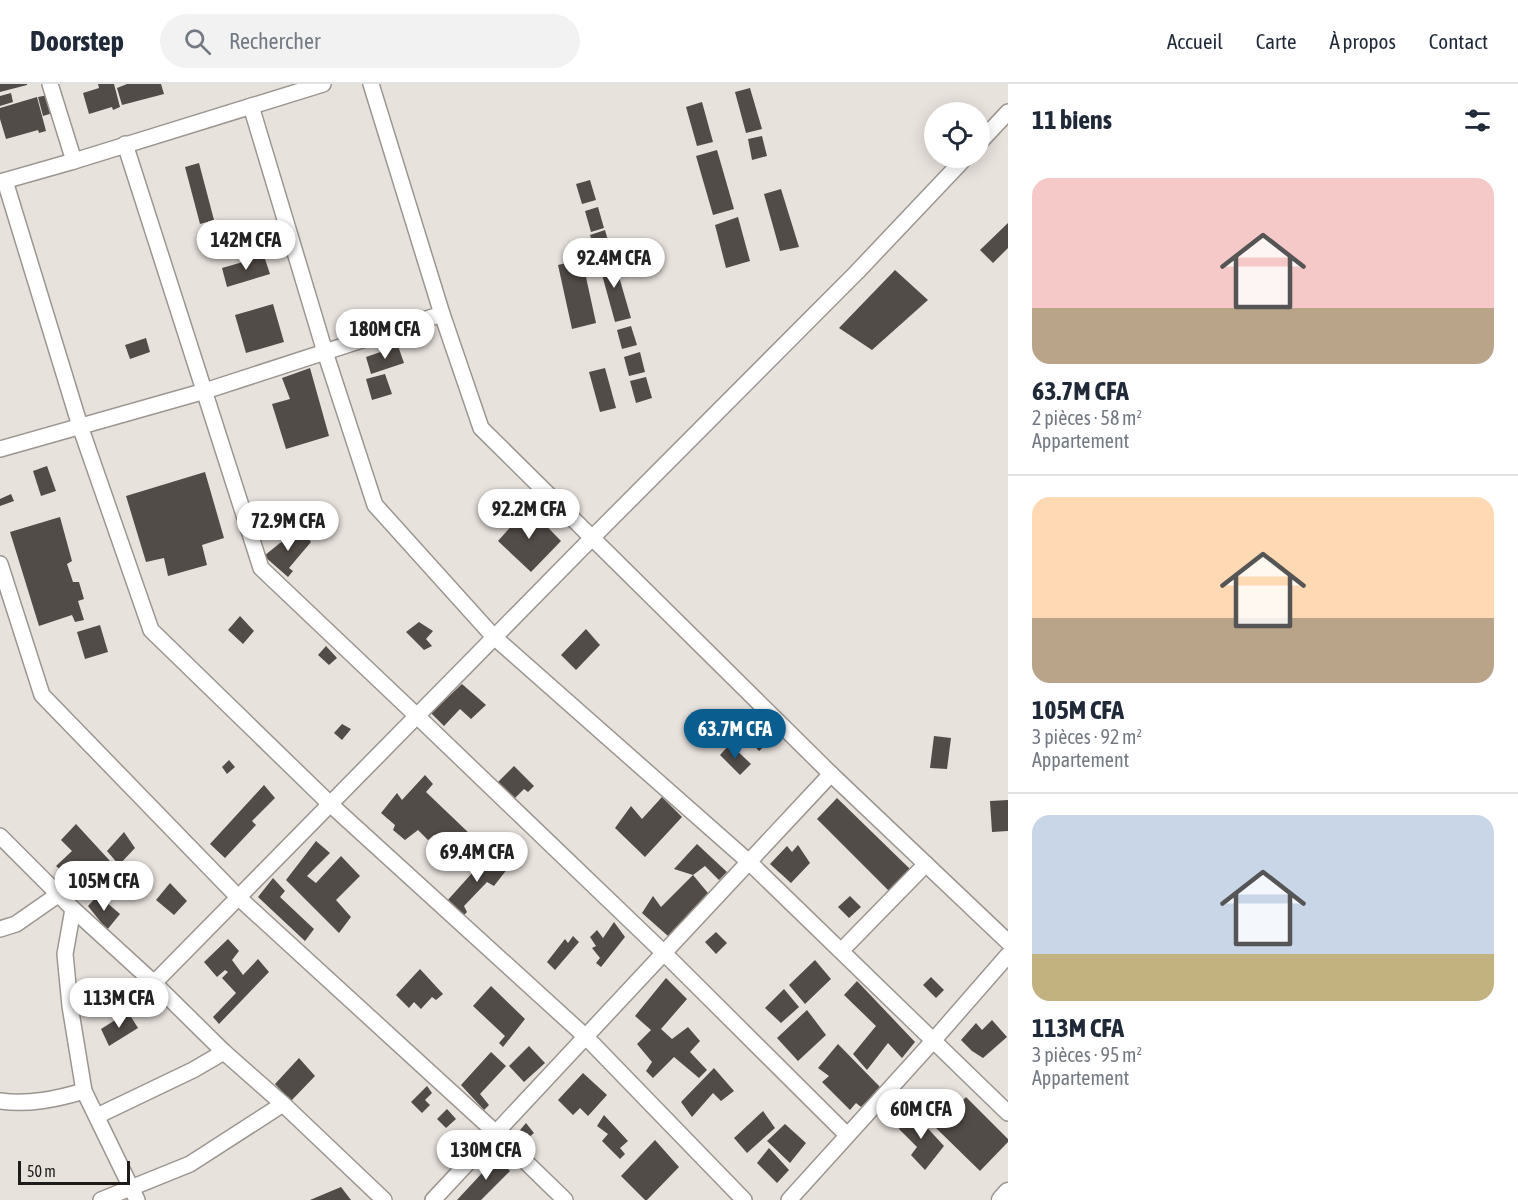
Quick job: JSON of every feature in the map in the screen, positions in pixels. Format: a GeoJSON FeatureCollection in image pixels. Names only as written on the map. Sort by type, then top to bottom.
{"type":"FeatureCollection","features":[{"type":"Feature","properties":{"kind":"main road"},"geometry":{"type":"LineString","coordinates":[[1001,1200],[1008,1192]]}},
{"type":"Feature","properties":{"kind":"street"},"geometry":{"type":"LineString","coordinates":[[50,84],[74,161]]}},
{"type":"Feature","properties":{"kind":"street"},"geometry":{"type":"LineString","coordinates":[[323,84],[2,182],[80,426],[151,630],[330,804],[586,1037],[744,1200]]}},
{"type":"Feature","properties":{"kind":"street"},"geometry":{"type":"LineString","coordinates":[[371,84],[442,314],[481,428],[831,774],[1008,942]]}},
{"type":"Feature","properties":{"kind":"street"},"geometry":{"type":"LineString","coordinates":[[251,106],[325,352],[375,505],[494,638],[749,862],[1008,1113]]}},
{"type":"Feature","properties":{"kind":"street"},"geometry":{"type":"LineString","coordinates":[[990,131],[1008,112]]}},
{"type":"Feature","properties":{"kind":"street"},"geometry":{"type":"LineString","coordinates":[[125,144],[261,568],[664,953],[848,1135]]}},
{"type":"Feature","properties":{"kind":"street"},"geometry":{"type":"LineString","coordinates":[[154,983],[857,272],[956,168]]}},
{"type":"Feature","properties":{"kind":"street"},"geometry":{"type":"LineString","coordinates":[[0,449],[205,391],[442,314]]}},
{"type":"Feature","properties":{"kind":"street"},"geometry":{"type":"LineString","coordinates":[[0,564],[42,695],[238,897],[496,1133],[565,1200]]}},
{"type":"Feature","properties":{"kind":"street"},"geometry":{"type":"LineString","coordinates":[[433,1200],[831,774]]}},
{"type":"Feature","properties":{"kind":"street"},"geometry":{"type":"LineString","coordinates":[[4,845],[384,1200]]}},
{"type":"Feature","properties":{"kind":"street"},"geometry":{"type":"LineString","coordinates":[[841,951],[926,864]]}},
{"type":"Feature","properties":{"kind":"street"},"geometry":{"type":"LineString","coordinates":[[0,929],[16,924],[59,894]]}},
{"type":"Feature","properties":{"kind":"street"},"geometry":{"type":"LineString","coordinates":[[73,909],[65,954],[70,1006],[84,1091],[133,1194]]}},
{"type":"Feature","properties":{"kind":"street"},"geometry":{"type":"LineString","coordinates":[[789,1200],[1008,955]]}},
{"type":"Feature","properties":{"kind":"street"},"geometry":{"type":"LineString","coordinates":[[97,1116],[193,1070],[224,1052]]}},
{"type":"Feature","properties":{"kind":"street"},"geometry":{"type":"LineString","coordinates":[[0,1101],[17,1104],[59,1099],[84,1091]]}},
{"type":"Feature","properties":{"kind":"street"},"geometry":{"type":"LineString","coordinates":[[101,1200],[133,1194],[190,1164],[283,1104]]}},
{"type":"Feature","properties":{"kind":"building"},"geometry":{"type":"Polygon","coordinates":[[[0,84],[27,84],[27,85],[0,92],[0,84]]]}},
{"type":"Feature","properties":{"kind":"building"},"geometry":{"type":"Polygon","coordinates":[[[98,84],[114,84],[120,107],[89,114],[83,93],[99,88],[98,84]]]}},
{"type":"Feature","properties":{"kind":"building"},"geometry":{"type":"Polygon","coordinates":[[[127,84],[161,84],[164,94],[122,105],[117,88],[127,84]]]}},
{"type":"Feature","properties":{"kind":"building"},"geometry":{"type":"Polygon","coordinates":[[[750,88],[762,129],[746,133],[735,92],[750,88]]]}},
{"type":"Feature","properties":{"kind":"building"},"geometry":{"type":"Polygon","coordinates":[[[11,93],[13,102],[0,106],[0,96],[11,93]]]}},
{"type":"Feature","properties":{"kind":"building"},"geometry":{"type":"Polygon","coordinates":[[[48,95],[53,113],[43,116],[38,97],[48,95]]]}},
{"type":"Feature","properties":{"kind":"building"},"geometry":{"type":"Polygon","coordinates":[[[37,97],[46,131],[39,133],[38,130],[6,139],[0,119],[0,108],[37,97]]]}},
{"type":"Feature","properties":{"kind":"building"},"geometry":{"type":"Polygon","coordinates":[[[702,102],[713,142],[697,146],[686,107],[702,102]]]}},
{"type":"Feature","properties":{"kind":"building"},"geometry":{"type":"Polygon","coordinates":[[[762,136],[767,156],[752,160],[748,139],[762,136]]]}},
{"type":"Feature","properties":{"kind":"building"},"geometry":{"type":"Polygon","coordinates":[[[717,150],[734,209],[713,215],[696,156],[717,150]]]}},
{"type":"Feature","properties":{"kind":"building"},"geometry":{"type":"Polygon","coordinates":[[[199,163],[214,220],[200,224],[185,167],[199,163]]]}},
{"type":"Feature","properties":{"kind":"building"},"geometry":{"type":"Polygon","coordinates":[[[590,180],[596,200],[582,204],[576,184],[590,180]]]}},
{"type":"Feature","properties":{"kind":"building"},"geometry":{"type":"Polygon","coordinates":[[[781,189],[799,247],[780,251],[764,194],[781,189]]]}},
{"type":"Feature","properties":{"kind":"building"},"geometry":{"type":"Polygon","coordinates":[[[598,207],[604,228],[591,232],[585,211],[598,207]]]}},
{"type":"Feature","properties":{"kind":"building"},"geometry":{"type":"Polygon","coordinates":[[[738,217],[750,261],[726,268],[715,225],[738,217]]]}},
{"type":"Feature","properties":{"kind":"building"},"geometry":{"type":"Polygon","coordinates":[[[1008,223],[1008,248],[993,263],[980,250],[1008,223]]]}},
{"type":"Feature","properties":{"kind":"building"},"geometry":{"type":"Polygon","coordinates":[[[605,230],[611,251],[596,255],[590,235],[605,230]]]}},
{"type":"Feature","properties":{"kind":"building"},"geometry":{"type":"Polygon","coordinates":[[[264,256],[270,274],[227,287],[222,268],[264,256]]]}},
{"type":"Feature","properties":{"kind":"building"},"geometry":{"type":"Polygon","coordinates":[[[613,256],[631,318],[615,322],[598,260],[613,256]]]}},
{"type":"Feature","properties":{"kind":"building"},"geometry":{"type":"Polygon","coordinates":[[[582,259],[596,323],[572,329],[558,265],[582,259]]]}},
{"type":"Feature","properties":{"kind":"building"},"geometry":{"type":"Polygon","coordinates":[[[895,270],[928,300],[872,350],[839,328],[895,270]]]}},
{"type":"Feature","properties":{"kind":"building"},"geometry":{"type":"Polygon","coordinates":[[[273,304],[284,342],[246,353],[235,315],[273,304]]]}},
{"type":"Feature","properties":{"kind":"building"},"geometry":{"type":"Polygon","coordinates":[[[631,326],[637,345],[622,349],[617,330],[631,326]]]}},
{"type":"Feature","properties":{"kind":"building"},"geometry":{"type":"Polygon","coordinates":[[[146,338],[150,352],[130,359],[125,345],[146,338]]]}},
{"type":"Feature","properties":{"kind":"building"},"geometry":{"type":"Polygon","coordinates":[[[398,346],[404,363],[371,374],[366,357],[398,346]]]}},
{"type":"Feature","properties":{"kind":"building"},"geometry":{"type":"Polygon","coordinates":[[[640,352],[645,372],[629,376],[624,357],[640,352]]]}},
{"type":"Feature","properties":{"kind":"building"},"geometry":{"type":"Polygon","coordinates":[[[310,368],[329,436],[286,449],[272,404],[290,399],[282,378],[310,368]]]}},
{"type":"Feature","properties":{"kind":"building"},"geometry":{"type":"Polygon","coordinates":[[[605,368],[616,408],[600,412],[589,372],[605,368]]]}},
{"type":"Feature","properties":{"kind":"building"},"geometry":{"type":"Polygon","coordinates":[[[385,374],[392,394],[372,400],[366,379],[385,374]]]}},
{"type":"Feature","properties":{"kind":"building"},"geometry":{"type":"Polygon","coordinates":[[[646,377],[652,398],[636,403],[630,381],[646,377]]]}},
{"type":"Feature","properties":{"kind":"building"},"geometry":{"type":"Polygon","coordinates":[[[47,466],[56,491],[41,496],[33,471],[47,466]]]}},
{"type":"Feature","properties":{"kind":"building"},"geometry":{"type":"Polygon","coordinates":[[[205,472],[224,538],[202,545],[207,565],[168,576],[164,558],[146,562],[126,496],[205,472]]]}},
{"type":"Feature","properties":{"kind":"building"},"geometry":{"type":"Polygon","coordinates":[[[11,494],[14,501],[0,506],[0,499],[11,494]]]}},
{"type":"Feature","properties":{"kind":"building"},"geometry":{"type":"Polygon","coordinates":[[[528,507],[561,541],[531,572],[498,541],[528,507]]]}},
{"type":"Feature","properties":{"kind":"building"},"geometry":{"type":"Polygon","coordinates":[[[60,517],[72,561],[67,564],[73,582],[79,582],[84,599],[78,601],[84,620],[75,622],[72,615],[39,626],[10,532],[60,517]]]}},
{"type":"Feature","properties":{"kind":"building"},"geometry":{"type":"Polygon","coordinates":[[[303,531],[311,542],[289,568],[293,571],[288,577],[264,556],[280,543],[303,531]]]}},
{"type":"Feature","properties":{"kind":"building"},"geometry":{"type":"Polygon","coordinates":[[[240,616],[254,631],[243,644],[228,630],[240,616]]]}},
{"type":"Feature","properties":{"kind":"building"},"geometry":{"type":"Polygon","coordinates":[[[419,622],[433,631],[426,639],[432,646],[424,650],[406,632],[419,622]]]}},
{"type":"Feature","properties":{"kind":"building"},"geometry":{"type":"Polygon","coordinates":[[[100,625],[108,652],[85,659],[77,632],[100,625]]]}},
{"type":"Feature","properties":{"kind":"building"},"geometry":{"type":"Polygon","coordinates":[[[586,629],[600,645],[576,670],[561,655],[586,629]]]}},
{"type":"Feature","properties":{"kind":"building"},"geometry":{"type":"Polygon","coordinates":[[[326,646],[337,658],[329,665],[318,655],[326,646]]]}},
{"type":"Feature","properties":{"kind":"building"},"geometry":{"type":"Polygon","coordinates":[[[462,684],[486,705],[471,719],[460,709],[444,726],[431,713],[462,684]]]}},
{"type":"Feature","properties":{"kind":"building"},"geometry":{"type":"Polygon","coordinates":[[[752,715],[774,738],[759,751],[747,738],[740,744],[733,736],[752,715]]]}},
{"type":"Feature","properties":{"kind":"building"},"geometry":{"type":"Polygon","coordinates":[[[342,724],[351,729],[342,740],[334,733],[342,724]]]}},
{"type":"Feature","properties":{"kind":"building"},"geometry":{"type":"Polygon","coordinates":[[[934,736],[951,738],[947,769],[930,768],[934,736]]]}},
{"type":"Feature","properties":{"kind":"building"},"geometry":{"type":"Polygon","coordinates":[[[730,744],[751,764],[740,775],[720,755],[730,744]]]}},
{"type":"Feature","properties":{"kind":"building"},"geometry":{"type":"Polygon","coordinates":[[[229,760],[235,767],[227,774],[222,767],[229,760]]]}},
{"type":"Feature","properties":{"kind":"building"},"geometry":{"type":"Polygon","coordinates":[[[514,766],[534,786],[528,792],[524,789],[515,798],[498,782],[514,766]]]}},
{"type":"Feature","properties":{"kind":"building"},"geometry":{"type":"Polygon","coordinates":[[[425,775],[433,784],[426,792],[471,835],[454,850],[434,835],[428,840],[418,830],[405,840],[393,830],[395,825],[381,813],[397,793],[402,800],[425,775]]]}},
{"type":"Feature","properties":{"kind":"building"},"geometry":{"type":"Polygon","coordinates":[[[264,785],[275,798],[252,821],[256,825],[225,858],[210,844],[264,785]]]}},
{"type":"Feature","properties":{"kind":"building"},"geometry":{"type":"Polygon","coordinates":[[[662,797],[682,817],[645,857],[615,828],[631,806],[642,819],[662,797]]]}},
{"type":"Feature","properties":{"kind":"building"},"geometry":{"type":"Polygon","coordinates":[[[837,798],[910,869],[890,892],[817,819],[837,798]]]}},
{"type":"Feature","properties":{"kind":"building"},"geometry":{"type":"Polygon","coordinates":[[[1008,800],[1008,831],[992,832],[990,801],[1008,800]]]}},
{"type":"Feature","properties":{"kind":"building"},"geometry":{"type":"Polygon","coordinates":[[[76,824],[110,861],[81,887],[56,866],[72,851],[61,840],[76,824]]]}},
{"type":"Feature","properties":{"kind":"building"},"geometry":{"type":"Polygon","coordinates":[[[124,832],[135,848],[119,865],[107,851],[124,832]]]}},
{"type":"Feature","properties":{"kind":"building"},"geometry":{"type":"Polygon","coordinates":[[[316,841],[330,853],[307,876],[316,883],[341,856],[360,876],[336,900],[351,917],[339,933],[286,880],[316,841]]]}},
{"type":"Feature","properties":{"kind":"building"},"geometry":{"type":"Polygon","coordinates":[[[697,844],[727,872],[719,880],[705,866],[693,875],[674,869],[697,844]]]}},
{"type":"Feature","properties":{"kind":"building"},"geometry":{"type":"Polygon","coordinates":[[[798,845],[810,863],[791,883],[770,864],[787,846],[792,852],[798,845]]]}},
{"type":"Feature","properties":{"kind":"building"},"geometry":{"type":"Polygon","coordinates":[[[492,851],[508,868],[494,886],[487,882],[464,906],[467,912],[461,918],[446,902],[492,851]]]}},
{"type":"Feature","properties":{"kind":"building"},"geometry":{"type":"Polygon","coordinates":[[[693,875],[708,893],[668,936],[642,913],[653,896],[661,907],[693,875]]]}},
{"type":"Feature","properties":{"kind":"building"},"geometry":{"type":"Polygon","coordinates":[[[273,878],[285,891],[280,897],[314,929],[305,941],[258,897],[273,878]]]}},
{"type":"Feature","properties":{"kind":"building"},"geometry":{"type":"Polygon","coordinates":[[[170,883],[187,901],[174,915],[156,900],[170,883]]]}},
{"type":"Feature","properties":{"kind":"building"},"geometry":{"type":"Polygon","coordinates":[[[98,895],[120,914],[107,930],[88,906],[98,895]]]}},
{"type":"Feature","properties":{"kind":"building"},"geometry":{"type":"Polygon","coordinates":[[[850,896],[861,907],[849,918],[838,907],[850,896]]]}},
{"type":"Feature","properties":{"kind":"building"},"geometry":{"type":"Polygon","coordinates":[[[614,922],[625,937],[601,967],[596,963],[600,958],[592,948],[596,946],[590,937],[597,930],[603,938],[614,922]]]}},
{"type":"Feature","properties":{"kind":"building"},"geometry":{"type":"Polygon","coordinates":[[[716,932],[727,943],[716,954],[705,942],[716,932]]]}},
{"type":"Feature","properties":{"kind":"building"},"geometry":{"type":"Polygon","coordinates":[[[573,936],[579,942],[555,970],[547,962],[565,939],[568,943],[573,936]]]}},
{"type":"Feature","properties":{"kind":"building"},"geometry":{"type":"Polygon","coordinates":[[[228,939],[239,951],[232,960],[243,975],[258,959],[269,972],[219,1024],[213,1017],[236,993],[222,978],[228,972],[225,970],[217,977],[204,962],[228,939]]]}},
{"type":"Feature","properties":{"kind":"building"},"geometry":{"type":"Polygon","coordinates":[[[815,960],[831,979],[805,1004],[789,985],[815,960]]]}},
{"type":"Feature","properties":{"kind":"building"},"geometry":{"type":"Polygon","coordinates":[[[420,969],[443,994],[436,1000],[432,997],[421,1009],[414,1002],[409,1008],[396,995],[420,969]]]}},
{"type":"Feature","properties":{"kind":"building"},"geometry":{"type":"Polygon","coordinates":[[[931,977],[944,990],[936,998],[923,985],[931,977]]]}},
{"type":"Feature","properties":{"kind":"building"},"geometry":{"type":"Polygon","coordinates":[[[666,978],[687,999],[661,1029],[672,1039],[688,1027],[700,1041],[690,1052],[707,1070],[699,1078],[674,1057],[653,1078],[646,1071],[652,1062],[637,1044],[651,1030],[635,1016],[666,978]]]}},
{"type":"Feature","properties":{"kind":"building"},"geometry":{"type":"Polygon","coordinates":[[[857,981],[915,1042],[902,1058],[888,1043],[867,1070],[853,1054],[876,1026],[844,995],[857,981]]]}},
{"type":"Feature","properties":{"kind":"building"},"geometry":{"type":"Polygon","coordinates":[[[491,986],[525,1019],[503,1047],[499,1043],[505,1036],[473,1006],[491,986]]]}},
{"type":"Feature","properties":{"kind":"building"},"geometry":{"type":"Polygon","coordinates":[[[784,989],[799,1007],[781,1023],[765,1008],[784,989]]]}},
{"type":"Feature","properties":{"kind":"building"},"geometry":{"type":"Polygon","coordinates":[[[807,1010],[826,1035],[798,1061],[777,1038],[807,1010]]]}},
{"type":"Feature","properties":{"kind":"building"},"geometry":{"type":"Polygon","coordinates":[[[128,1012],[138,1028],[109,1046],[101,1029],[128,1012]]]}},
{"type":"Feature","properties":{"kind":"building"},"geometry":{"type":"Polygon","coordinates":[[[992,1020],[1007,1037],[983,1058],[961,1040],[976,1023],[982,1030],[992,1020]]]}},
{"type":"Feature","properties":{"kind":"building"},"geometry":{"type":"Polygon","coordinates":[[[838,1044],[881,1088],[861,1107],[856,1103],[850,1110],[822,1082],[829,1076],[818,1068],[838,1044]]]}},
{"type":"Feature","properties":{"kind":"building"},"geometry":{"type":"Polygon","coordinates":[[[529,1046],[545,1063],[524,1082],[509,1066],[529,1046]]]}},
{"type":"Feature","properties":{"kind":"building"},"geometry":{"type":"Polygon","coordinates":[[[491,1052],[506,1066],[480,1094],[489,1105],[484,1110],[461,1085],[491,1052]]]}},
{"type":"Feature","properties":{"kind":"building"},"geometry":{"type":"Polygon","coordinates":[[[299,1058],[315,1076],[291,1101],[275,1084],[299,1058]]]}},
{"type":"Feature","properties":{"kind":"building"},"geometry":{"type":"Polygon","coordinates":[[[714,1068],[734,1091],[721,1101],[713,1093],[692,1117],[681,1102],[714,1068]]]}},
{"type":"Feature","properties":{"kind":"building"},"geometry":{"type":"Polygon","coordinates":[[[583,1073],[607,1095],[588,1116],[580,1108],[573,1115],[558,1100],[583,1073]]]}},
{"type":"Feature","properties":{"kind":"building"},"geometry":{"type":"Polygon","coordinates":[[[427,1086],[432,1093],[425,1100],[430,1105],[422,1113],[411,1102],[427,1086]]]}},
{"type":"Feature","properties":{"kind":"building"},"geometry":{"type":"Polygon","coordinates":[[[966,1097],[1008,1139],[1008,1142],[980,1171],[936,1128],[966,1097]]]}},
{"type":"Feature","properties":{"kind":"building"},"geometry":{"type":"Polygon","coordinates":[[[447,1109],[456,1119],[446,1128],[437,1119],[447,1109]]]}},
{"type":"Feature","properties":{"kind":"building"},"geometry":{"type":"Polygon","coordinates":[[[763,1111],[775,1128],[747,1153],[734,1138],[763,1111]]]}},
{"type":"Feature","properties":{"kind":"building"},"geometry":{"type":"Polygon","coordinates":[[[912,1111],[944,1146],[925,1170],[911,1155],[917,1147],[899,1129],[912,1111]]]}},
{"type":"Feature","properties":{"kind":"building"},"geometry":{"type":"Polygon","coordinates":[[[604,1115],[628,1141],[620,1148],[625,1154],[620,1159],[602,1141],[608,1134],[597,1126],[604,1115]]]}},
{"type":"Feature","properties":{"kind":"building"},"geometry":{"type":"Polygon","coordinates":[[[526,1123],[534,1133],[522,1143],[515,1136],[526,1123]]]}},
{"type":"Feature","properties":{"kind":"building"},"geometry":{"type":"Polygon","coordinates":[[[785,1124],[806,1143],[790,1163],[767,1141],[785,1124]]]}},
{"type":"Feature","properties":{"kind":"building"},"geometry":{"type":"Polygon","coordinates":[[[655,1140],[679,1167],[645,1200],[621,1176],[655,1140]]]}},
{"type":"Feature","properties":{"kind":"building"},"geometry":{"type":"Polygon","coordinates":[[[769,1148],[789,1170],[777,1183],[757,1163],[769,1148]]]}},
{"type":"Feature","properties":{"kind":"building"},"geometry":{"type":"Polygon","coordinates":[[[497,1157],[510,1171],[481,1200],[457,1200],[497,1157]]]}},
{"type":"Feature","properties":{"kind":"building"},"geometry":{"type":"Polygon","coordinates":[[[341,1187],[351,1200],[310,1200],[341,1187]]]}}]}
